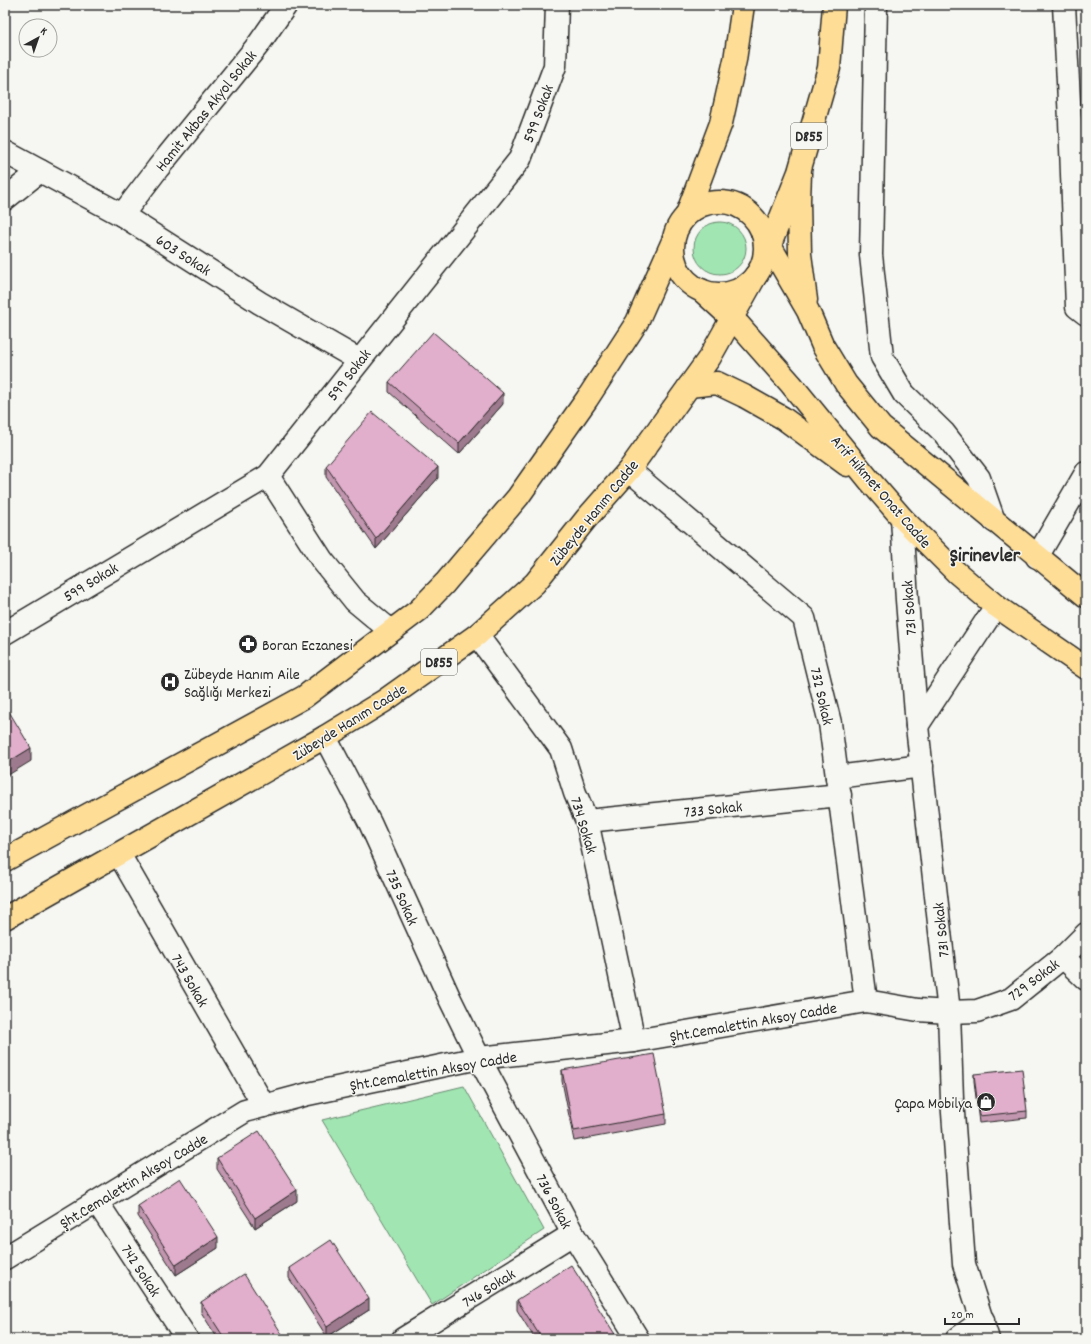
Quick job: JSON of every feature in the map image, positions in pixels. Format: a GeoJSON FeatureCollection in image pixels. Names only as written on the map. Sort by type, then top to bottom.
{"type":"FeatureCollection","features":[{"type":"Feature","properties":{"kind":"main road"},"geometry":{"type":"LineString","coordinates":[[5,860],[304,697],[419,610],[445,583],[518,497],[591,393],[637,322],[673,241],[678,226],[687,214],[721,123],[734,60],[743,5]]}},
{"type":"Feature","properties":{"kind":"main road","name":"Zübeyde Hanım Cadde"},"geometry":{"type":"LineString","coordinates":[[5,918],[325,737],[384,701],[477,635],[535,583],[586,519],[629,470],[710,357],[731,319],[763,253],[800,169],[829,68],[834,5]]}},
{"type":"Feature","properties":{"kind":"main road"},"geometry":{"type":"LineString","coordinates":[[800,169],[800,254],[808,311]]}},
{"type":"Feature","properties":{"kind":"main road"},"geometry":{"type":"LineString","coordinates":[[687,214],[700,206],[714,202],[729,202],[744,208],[755,218],[763,253],[808,311],[823,346],[846,384],[881,427],[1086,596]]}},
{"type":"Feature","properties":{"kind":"main road"},"geometry":{"type":"LineString","coordinates":[[673,241],[674,256],[679,270],[688,282],[701,290],[716,294],[732,292],[745,286],[763,253]]}},
{"type":"Feature","properties":{"kind":"main road","name":"Arif Hikmet Onat Cadde"},"geometry":{"type":"LineString","coordinates":[[701,290],[731,319],[791,384],[902,518],[956,572],[996,606],[1086,668]]}},
{"type":"Feature","properties":{"kind":"main road"},"geometry":{"type":"LineString","coordinates":[[689,386],[717,383],[744,396],[784,418],[870,481]]}},
{"type":"Feature","properties":{"kind":"street","name":"Hamit Akbas Akyol Sokak"},"geometry":{"type":"LineString","coordinates":[[122,215],[158,168],[258,45],[286,5]]}},
{"type":"Feature","properties":{"kind":"street","name":"599 Sokak"},"geometry":{"type":"LineString","coordinates":[[5,633],[268,476],[520,159],[555,66],[558,5]]}},
{"type":"Feature","properties":{"kind":"street"},"geometry":{"type":"LineString","coordinates":[[876,5],[870,255],[882,357],[904,394],[944,433],[979,478],[994,521]]}},
{"type":"Feature","properties":{"kind":"street"},"geometry":{"type":"LineString","coordinates":[[1064,5],[1078,124],[1077,307],[1086,314]]}},
{"type":"Feature","properties":{"kind":"street","name":"603 Sokak"},"geometry":{"type":"LineString","coordinates":[[5,152],[122,215],[260,303],[360,360]]}},
{"type":"Feature","properties":{"kind":"street"},"geometry":{"type":"LineString","coordinates":[[5,199],[40,171]]}},
{"type":"Feature","properties":{"kind":"street","name":"732 Sokak"},"geometry":{"type":"LineString","coordinates":[[629,470],[804,618],[830,723],[866,1001]]}},
{"type":"Feature","properties":{"kind":"street"},"geometry":{"type":"LineString","coordinates":[[1037,557],[1086,473]]}},
{"type":"Feature","properties":{"kind":"street"},"geometry":{"type":"LineString","coordinates":[[268,476],[322,560],[355,601],[391,631]]}},
{"type":"Feature","properties":{"kind":"street","name":"731 Sokak"},"geometry":{"type":"LineString","coordinates":[[902,518],[917,726],[949,1012],[952,1098],[964,1264],[986,1330]]}},
{"type":"Feature","properties":{"kind":"street"},"geometry":{"type":"LineString","coordinates":[[917,726],[996,606]]}},
{"type":"Feature","properties":{"kind":"street","name":"734 Sokak"},"geometry":{"type":"LineString","coordinates":[[477,635],[561,749],[587,821],[634,1041]]}},
{"type":"Feature","properties":{"kind":"street","name":"735 Sokak"},"geometry":{"type":"LineString","coordinates":[[325,737],[370,823],[446,991],[479,1058]]}},
{"type":"Feature","properties":{"kind":"street","name":"733 Sokak"},"geometry":{"type":"LineString","coordinates":[[587,821],[838,786],[922,766]]}},
{"type":"Feature","properties":{"kind":"street","name":"743 Sokak"},"geometry":{"type":"LineString","coordinates":[[119,854],[264,1106]]}},
{"type":"Feature","properties":{"kind":"street","name":"729 Sokak"},"geometry":{"type":"LineString","coordinates":[[949,1012],[977,1011],[1011,999],[1063,957],[1086,934]]}},
{"type":"Feature","properties":{"kind":"street"},"geometry":{"type":"LineString","coordinates":[[1063,957],[1086,979]]}},
{"type":"Feature","properties":{"kind":"street","name":"Şht.Cemalettin Aksoy Cadde"},"geometry":{"type":"LineString","coordinates":[[8,1248],[97,1202],[245,1111],[308,1094],[479,1058],[634,1041],[866,1001],[918,1010],[949,1012]]}},
{"type":"Feature","properties":{"kind":"street","name":"736 Sokak"},"geometry":{"type":"LineString","coordinates":[[479,1058],[573,1234],[638,1339]]}},
{"type":"Feature","properties":{"kind":"street","name":"742 Sokak"},"geometry":{"type":"LineString","coordinates":[[97,1202],[187,1339]]}},
{"type":"Feature","properties":{"kind":"street","name":"746 Sokak"},"geometry":{"type":"LineString","coordinates":[[403,1339],[573,1234]]}},
{"type":"Feature","properties":{"kind":"street"},"geometry":{"type":"LineString","coordinates":[[957,1339],[986,1330]]}},
{"type":"Feature","properties":{"kind":"green space"},"geometry":{"type":"Polygon","coordinates":[[[720,222],[734,226],[742,234],[746,248],[742,262],[734,270],[720,274],[706,270],[698,262],[694,248],[698,234],[706,226],[720,222]]]}},
{"type":"Feature","properties":{"kind":"green space"},"geometry":{"type":"Polygon","coordinates":[[[464,1086],[544,1230],[432,1305],[322,1120],[464,1086]]]}},
{"type":"Feature","properties":{"kind":"building"},"geometry":{"type":"Polygon","coordinates":[[[433,332],[503,393],[459,443],[389,382],[433,332]]]}},
{"type":"Feature","properties":{"kind":"building"},"geometry":{"type":"Polygon","coordinates":[[[372,412],[438,467],[376,539],[326,466],[372,412]]]}},
{"type":"Feature","properties":{"kind":"building"},"geometry":{"type":"Polygon","coordinates":[[[5,705],[31,748],[5,764],[5,705]]]}},
{"type":"Feature","properties":{"kind":"building"},"geometry":{"type":"Polygon","coordinates":[[[654,1054],[666,1114],[574,1131],[562,1070],[654,1054]]]}},
{"type":"Feature","properties":{"kind":"building"},"geometry":{"type":"Polygon","coordinates":[[[1022,1069],[1027,1111],[979,1116],[974,1074],[1022,1069]]]}},
{"type":"Feature","properties":{"kind":"building"},"geometry":{"type":"Polygon","coordinates":[[[259,1131],[297,1190],[255,1218],[217,1158],[259,1131]]]}},
{"type":"Feature","properties":{"kind":"building"},"geometry":{"type":"Polygon","coordinates":[[[180,1178],[218,1237],[176,1265],[138,1206],[180,1178]]]}},
{"type":"Feature","properties":{"kind":"building"},"geometry":{"type":"Polygon","coordinates":[[[331,1240],[369,1299],[327,1327],[289,1268],[331,1240]]]}},
{"type":"Feature","properties":{"kind":"building"},"geometry":{"type":"Polygon","coordinates":[[[571,1265],[618,1339],[542,1339],[517,1300],[571,1265]]]}},
{"type":"Feature","properties":{"kind":"building"},"geometry":{"type":"Polygon","coordinates":[[[244,1274],[282,1334],[274,1339],[225,1339],[201,1302],[244,1274]]]}},
{"type":"Feature","properties":{"kind":"place","name":"Boran Eczanesi"},"geometry":{"type":"Point","coordinates":[248,644]}},
{"type":"Feature","properties":{"kind":"place","name":"Zübeyde Hanım Aile Sağlığı Merkezi"},"geometry":{"type":"Point","coordinates":[170,682]}},
{"type":"Feature","properties":{"kind":"place","name":"Çapa Mobilya"},"geometry":{"type":"Point","coordinates":[986,1102]}},
{"type":"Feature","properties":{"kind":"district","name":"Şirinevler"},"geometry":{"type":"Point","coordinates":[985,554]}}]}
